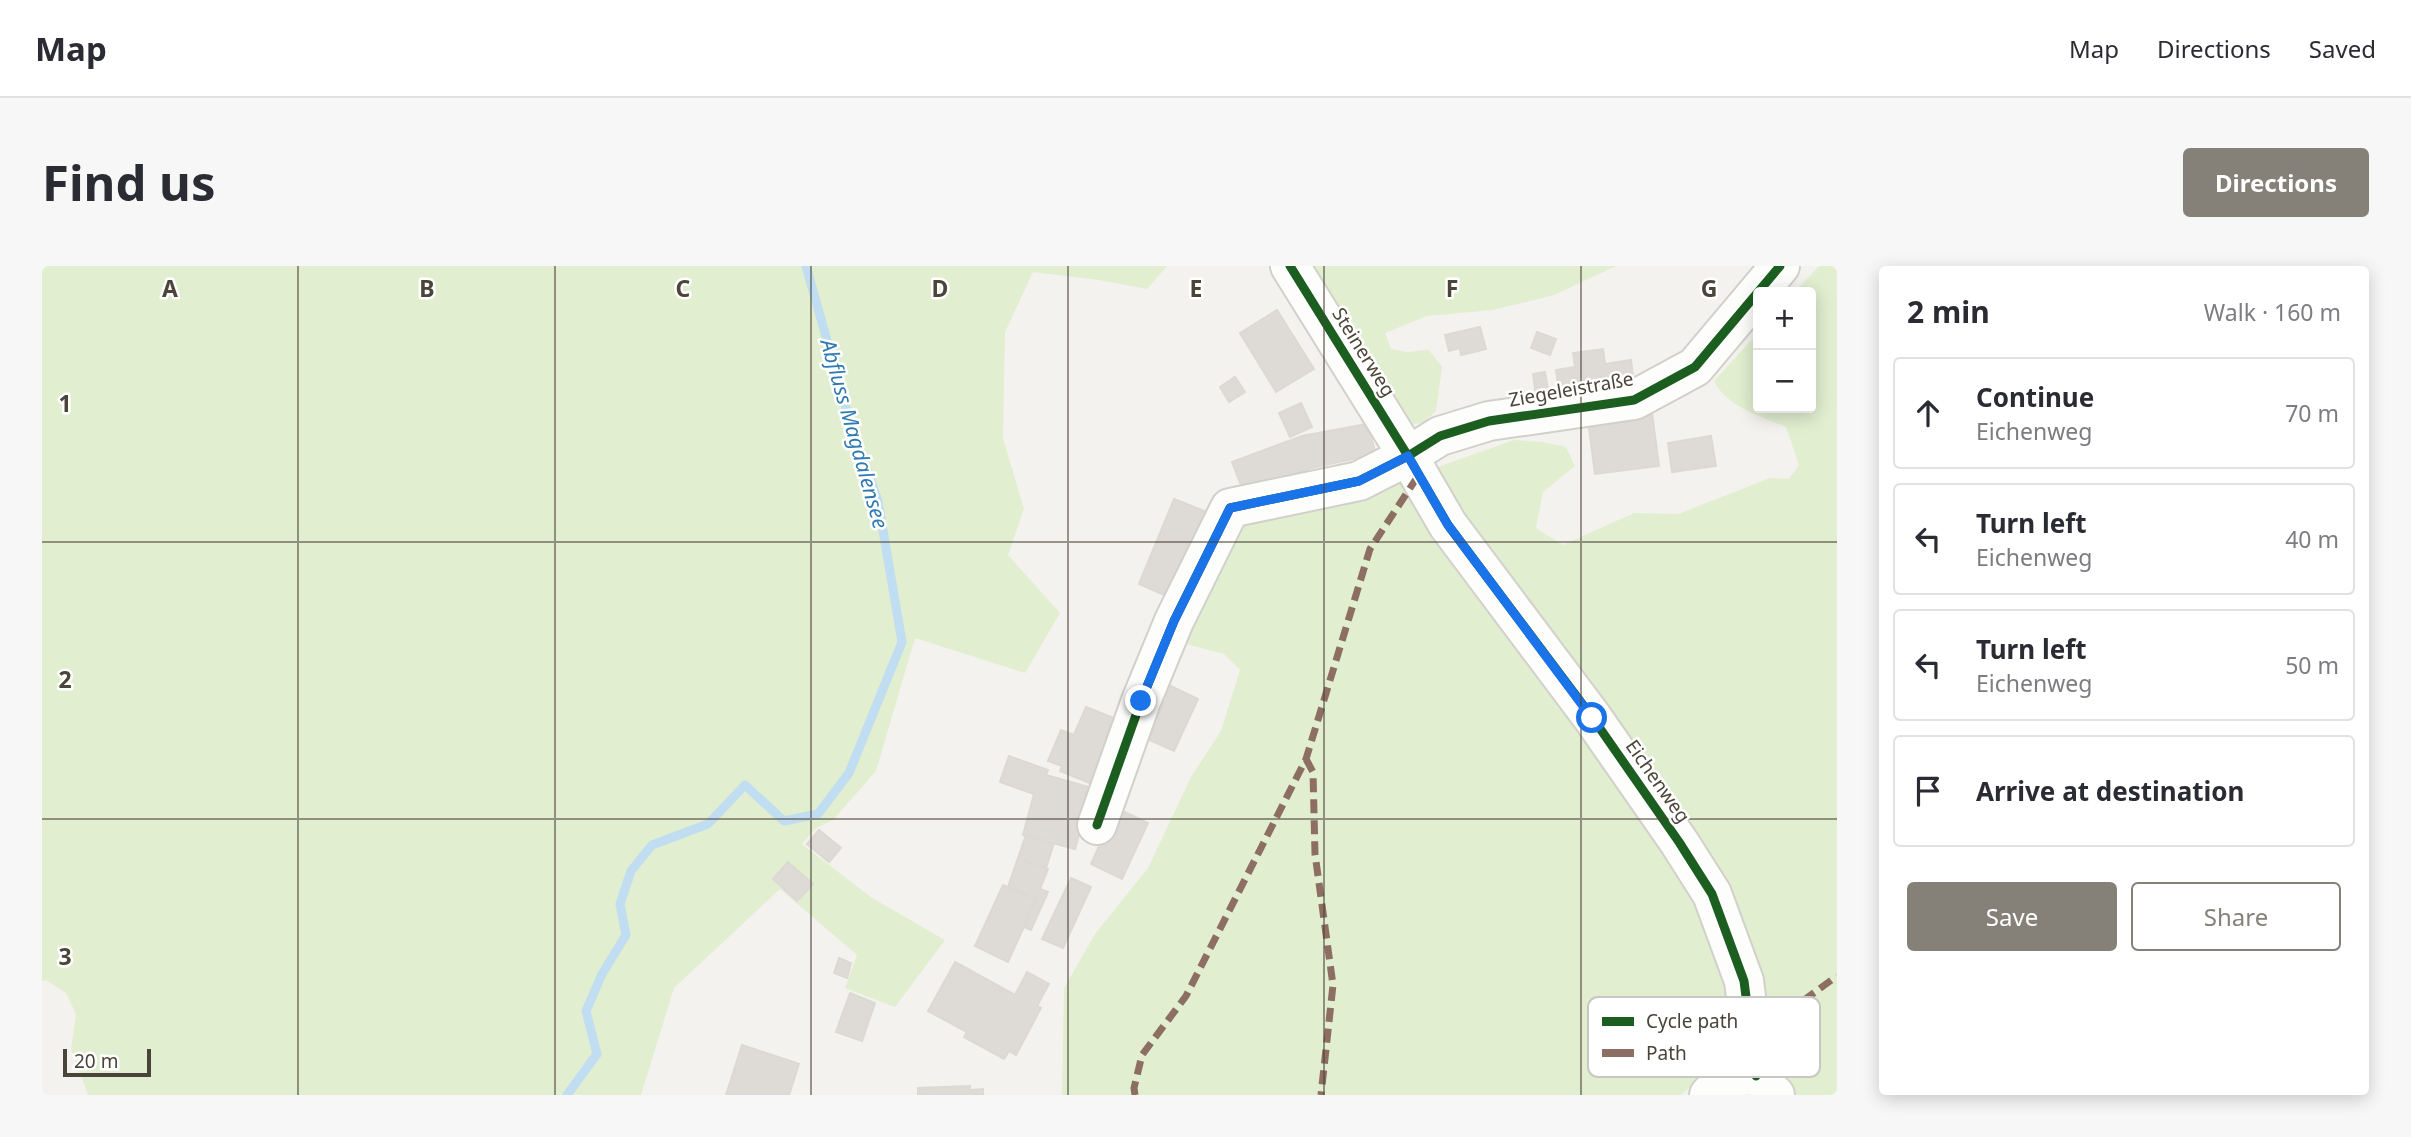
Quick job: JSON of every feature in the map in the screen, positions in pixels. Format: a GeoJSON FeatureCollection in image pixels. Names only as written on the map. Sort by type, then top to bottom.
{"type":"FeatureCollection","features":[{"type":"Feature","properties":{"kind":"street","name":"Steinerweg"},"geometry":{"type":"LineString","coordinates":[[1290,266],[1408,456]]}},
{"type":"Feature","properties":{"kind":"street","name":"Ziegeleistraße"},"geometry":{"type":"LineString","coordinates":[[1408,456],[1440,436],[1489,421],[1634,400],[1695,367],[1780,266]]}},
{"type":"Feature","properties":{"kind":"street"},"geometry":{"type":"LineString","coordinates":[[1097,825],[1141,701],[1170,632],[1230,508],[1359,481],[1408,456]]}},
{"type":"Feature","properties":{"kind":"street","name":"Eichenweg"},"geometry":{"type":"LineString","coordinates":[[1408,456],[1448,525],[1592,718],[1712,894],[1744,981],[1747,997]]}},
{"type":"Feature","properties":{"kind":"street"},"geometry":{"type":"LineString","coordinates":[[1709,1095],[1725,1078],[1730,1077]]}},
{"type":"Feature","properties":{"kind":"street"},"geometry":{"type":"LineString","coordinates":[[1745,1077],[1765,1085]]}},
{"type":"Feature","properties":{"kind":"green space"},"geometry":{"type":"Polygon","coordinates":[[[42,266],[1167,266],[1147,289],[1033,272],[1005,332],[1003,438],[1024,509],[1008,555],[1060,613],[1025,673],[915,638],[876,771],[833,820],[816,828],[802,844],[872,898],[945,940],[895,1007],[845,988],[857,955],[780,889],[674,988],[641,1095],[88,1095],[71,1049],[76,1014],[66,993],[46,980],[42,981],[42,266]]]}},
{"type":"Feature","properties":{"kind":"green space"},"geometry":{"type":"Polygon","coordinates":[[[1299,266],[1616,266],[1554,295],[1493,310],[1427,316],[1385,333],[1391,349],[1407,352],[1429,350],[1442,367],[1436,411],[1423,423],[1402,425],[1299,266]]]}},
{"type":"Feature","properties":{"kind":"green space"},"geometry":{"type":"Polygon","coordinates":[[[1819,266],[1837,266],[1837,1095],[1796,1095],[1788,1077],[1820,1077],[1820,997],[1588,997],[1588,1077],[1701,1077],[1681,1095],[1062,1095],[1064,988],[1095,934],[1148,868],[1191,777],[1221,731],[1240,670],[1224,654],[1179,642],[1239,519],[1387,485],[1514,440],[1566,447],[1575,466],[1543,492],[1536,528],[1563,545],[1634,513],[1678,514],[1770,478],[1789,479],[1799,465],[1786,427],[1755,415],[1735,404],[1714,381],[1753,338],[1753,413],[1816,413],[1816,287],[1800,287],[1819,266]]]}},
{"type":"Feature","properties":{"kind":"building"},"geometry":{"type":"Polygon","coordinates":[[[1277,310],[1314,369],[1276,392],[1240,333],[1277,310]]]}},
{"type":"Feature","properties":{"kind":"building"},"geometry":{"type":"Polygon","coordinates":[[[1480,327],[1486,349],[1461,355],[1460,348],[1449,351],[1445,335],[1480,327]]]}},
{"type":"Feature","properties":{"kind":"building"},"geometry":{"type":"Polygon","coordinates":[[[1537,332],[1556,339],[1550,355],[1531,348],[1537,332]]]}},
{"type":"Feature","properties":{"kind":"building"},"geometry":{"type":"Polygon","coordinates":[[[1603,349],[1605,364],[1631,360],[1635,393],[1561,403],[1556,370],[1575,367],[1573,353],[1603,349]]]}},
{"type":"Feature","properties":{"kind":"building"},"geometry":{"type":"Polygon","coordinates":[[[1545,372],[1550,402],[1537,404],[1533,374],[1545,372]]]}},
{"type":"Feature","properties":{"kind":"building"},"geometry":{"type":"Polygon","coordinates":[[[1235,377],[1245,392],[1229,402],[1220,387],[1235,377]]]}},
{"type":"Feature","properties":{"kind":"building"},"geometry":{"type":"Polygon","coordinates":[[[1301,403],[1312,427],[1290,437],[1279,413],[1301,403]]]}},
{"type":"Feature","properties":{"kind":"building"},"geometry":{"type":"Polygon","coordinates":[[[1652,413],[1659,466],[1595,474],[1588,421],[1652,413]]]}},
{"type":"Feature","properties":{"kind":"building"},"geometry":{"type":"Polygon","coordinates":[[[1367,424],[1376,454],[1311,468],[1244,493],[1232,462],[1302,436],[1367,424]]]}},
{"type":"Feature","properties":{"kind":"building"},"geometry":{"type":"Polygon","coordinates":[[[1711,436],[1716,466],[1672,472],[1668,443],[1711,436]]]}},
{"type":"Feature","properties":{"kind":"building"},"geometry":{"type":"Polygon","coordinates":[[[1174,499],[1207,512],[1171,598],[1139,584],[1174,499]]]}},
{"type":"Feature","properties":{"kind":"building"},"geometry":{"type":"Polygon","coordinates":[[[1160,681],[1198,699],[1174,751],[1136,734],[1160,681]]]}},
{"type":"Feature","properties":{"kind":"building"},"geometry":{"type":"Polygon","coordinates":[[[1086,707],[1124,722],[1099,787],[1060,771],[1062,766],[1048,761],[1061,730],[1074,735],[1086,707]]]}},
{"type":"Feature","properties":{"kind":"building"},"geometry":{"type":"Polygon","coordinates":[[[1009,756],[1048,770],[1046,775],[1092,788],[1075,849],[1023,835],[1034,794],[1000,782],[1009,756]]]}},
{"type":"Feature","properties":{"kind":"building"},"geometry":{"type":"Polygon","coordinates":[[[1116,808],[1148,823],[1122,879],[1091,864],[1116,808]]]}},
{"type":"Feature","properties":{"kind":"building"},"geometry":{"type":"Polygon","coordinates":[[[819,830],[841,848],[829,862],[807,844],[819,830]]]}},
{"type":"Feature","properties":{"kind":"building"},"geometry":{"type":"Polygon","coordinates":[[[1026,835],[1054,843],[1046,868],[1018,858],[1026,835]]]}},
{"type":"Feature","properties":{"kind":"building"},"geometry":{"type":"Polygon","coordinates":[[[1018,858],[1048,869],[1040,889],[1048,892],[1031,930],[1024,927],[1036,900],[1008,887],[1018,858]]]}},
{"type":"Feature","properties":{"kind":"building"},"geometry":{"type":"Polygon","coordinates":[[[788,862],[813,884],[797,901],[773,879],[788,862]]]}},
{"type":"Feature","properties":{"kind":"building"},"geometry":{"type":"Polygon","coordinates":[[[1071,878],[1091,887],[1063,948],[1042,939],[1071,878]]]}},
{"type":"Feature","properties":{"kind":"building"},"geometry":{"type":"Polygon","coordinates":[[[1003,885],[1036,900],[1008,962],[975,946],[1003,885]]]}},
{"type":"Feature","properties":{"kind":"building"},"geometry":{"type":"Polygon","coordinates":[[[839,958],[851,963],[847,978],[834,973],[839,958]]]}},
{"type":"Feature","properties":{"kind":"building"},"geometry":{"type":"Polygon","coordinates":[[[955,962],[1015,995],[1027,972],[1049,984],[1037,1006],[1041,1008],[1016,1055],[1009,1051],[1004,1059],[964,1037],[967,1032],[928,1011],[955,962]]]}},
{"type":"Feature","properties":{"kind":"building"},"geometry":{"type":"Polygon","coordinates":[[[850,993],[875,1003],[862,1041],[836,1032],[850,993]]]}},
{"type":"Feature","properties":{"kind":"building"},"geometry":{"type":"Polygon","coordinates":[[[742,1045],[799,1064],[789,1095],[726,1095],[742,1045]]]}},
{"type":"Feature","properties":{"kind":"building"},"geometry":{"type":"Polygon","coordinates":[[[970,1086],[970,1090],[983,1089],[983,1095],[918,1095],[918,1088],[970,1086]]]}},
{"type":"Feature","properties":{"kind":"waterway","name":"Abfluss Magdalensee"},"geometry":{"type":"LineString","coordinates":[[567,1095],[597,1054],[586,1011],[602,974],[626,935],[620,904],[631,871],[652,845],[708,824],[745,785],[784,821],[818,814],[849,773],[902,642],[878,501],[849,418],[806,266]]}},
{"type":"Feature","properties":{"kind":"marked path"},"geometry":{"type":"LineString","coordinates":[[1135,1095],[1134,1088],[1142,1055],[1186,996],[1306,759],[1370,549],[1418,476]]}},
{"type":"Feature","properties":{"kind":"marked path"},"geometry":{"type":"LineString","coordinates":[[1306,759],[1313,772],[1315,854],[1333,985],[1321,1095]]}},
{"type":"Feature","properties":{"kind":"marked path"},"geometry":{"type":"LineString","coordinates":[[1808,997],[1837,976]]}},
{"type":"Feature","properties":{"kind":"cycle path"},"geometry":{"type":"LineString","coordinates":[[1290,266],[1448,525],[1592,717],[1712,894],[1744,981],[1746,997]]}},
{"type":"Feature","properties":{"kind":"cycle path"},"geometry":{"type":"LineString","coordinates":[[1097,825],[1141,701],[1174,621],[1230,508],[1359,481],[1440,436],[1489,421],[1634,400],[1695,367],[1780,266]]}},
{"type":"Feature","properties":{"kind":"route"},"geometry":{"type":"LineString","coordinates":[[1141,701],[1174,621],[1230,508],[1359,481],[1408,456],[1448,525],[1592,718]]}}]}
